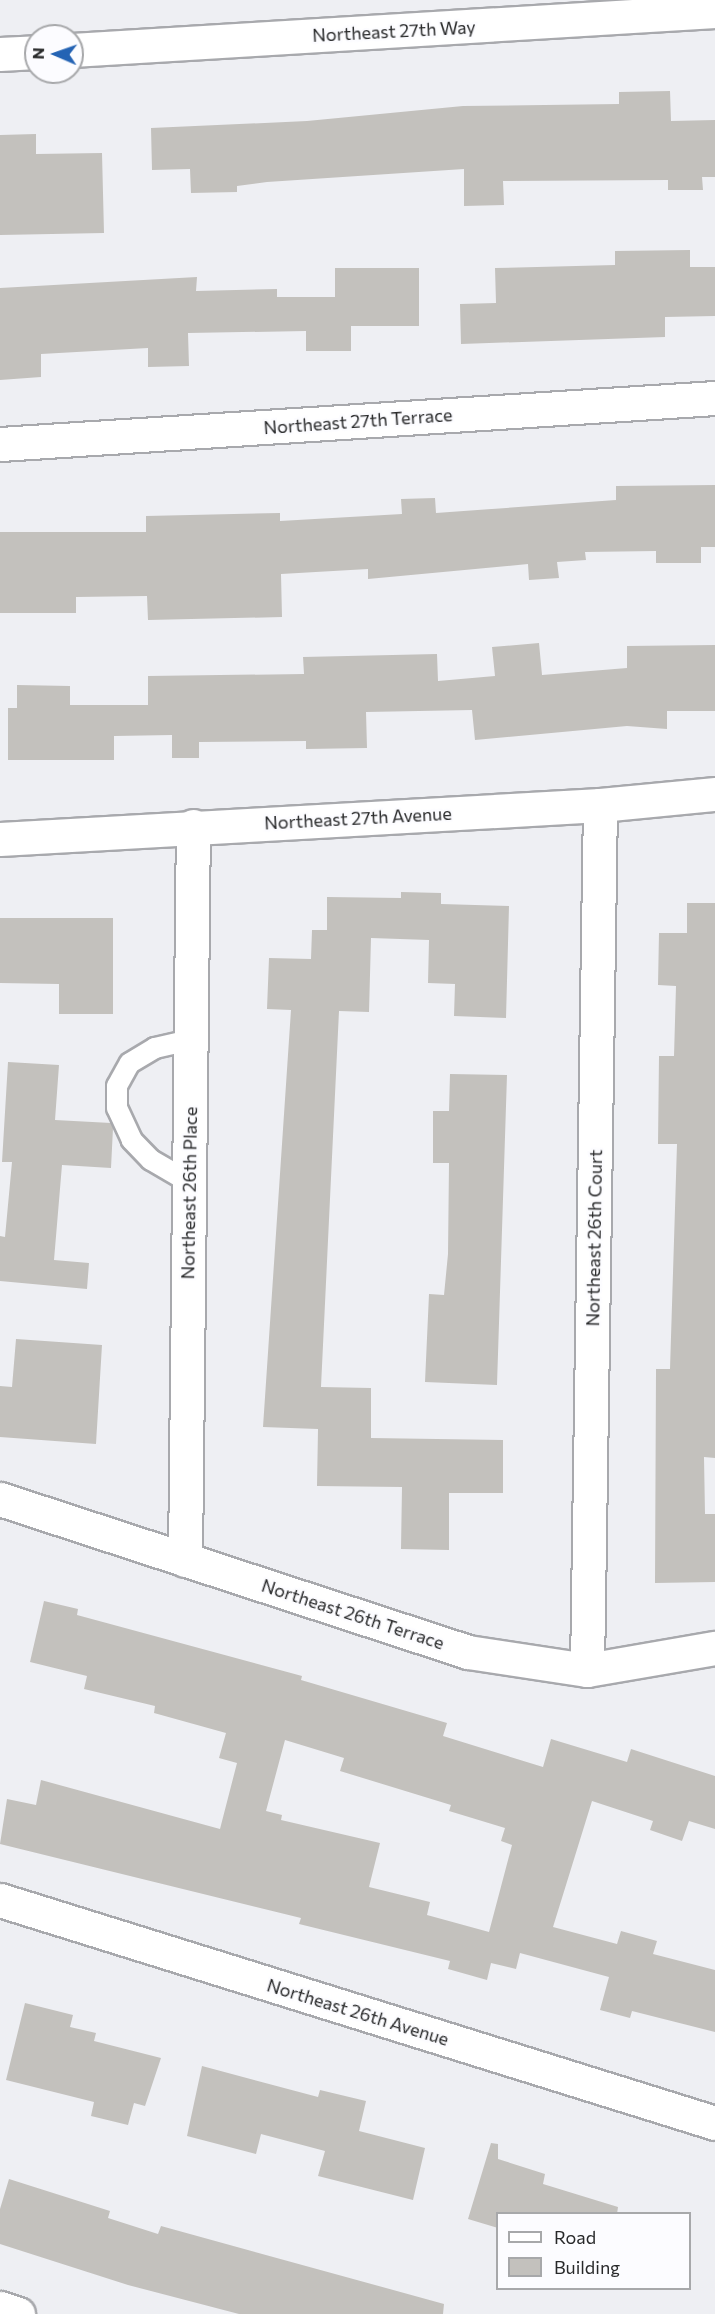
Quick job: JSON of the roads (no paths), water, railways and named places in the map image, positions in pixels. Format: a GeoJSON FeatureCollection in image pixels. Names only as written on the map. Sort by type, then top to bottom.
{"type":"FeatureCollection","features":[{"type":"Feature","properties":{"kind":"street","name":"Northeast 27th Way"},"geometry":{"type":"LineString","coordinates":[[84,49],[715,11]]}},
{"type":"Feature","properties":{"kind":"street"},"geometry":{"type":"LineString","coordinates":[[0,54],[24,53]]}},
{"type":"Feature","properties":{"kind":"street","name":"Northeast 27th Terrace"},"geometry":{"type":"LineString","coordinates":[[0,444],[715,398]]}},
{"type":"Feature","properties":{"kind":"street","name":"Northeast 27th Avenue"},"geometry":{"type":"LineString","coordinates":[[0,839],[193,826],[600,805],[715,794]]}},
{"type":"Feature","properties":{"kind":"street","name":"Northeast 26th Court"},"geometry":{"type":"LineString","coordinates":[[587,1670],[600,805]]}},
{"type":"Feature","properties":{"kind":"street","name":"Northeast 26th Place"},"geometry":{"type":"LineString","coordinates":[[184,1560],[193,826]]}},
{"type":"Feature","properties":{"kind":"street","name":"Northeast 26th Terrace"},"geometry":{"type":"LineString","coordinates":[[0,1499],[468,1652],[587,1670],[715,1648]]}},
{"type":"Feature","properties":{"kind":"street","name":"Northeast 26th Avenue"},"geometry":{"type":"LineString","coordinates":[[0,1900],[715,2123]]}},
{"type":"Feature","properties":{"kind":"street"},"geometry":{"type":"LineString","coordinates":[[0,2308],[18,2314]]}},
{"type":"Feature","properties":{"kind":"lane"},"geometry":{"type":"LineString","coordinates":[[189,1182],[151,1160],[132,1140],[117,1108],[117,1086],[130,1063],[155,1048],[191,1040]]}}]}
